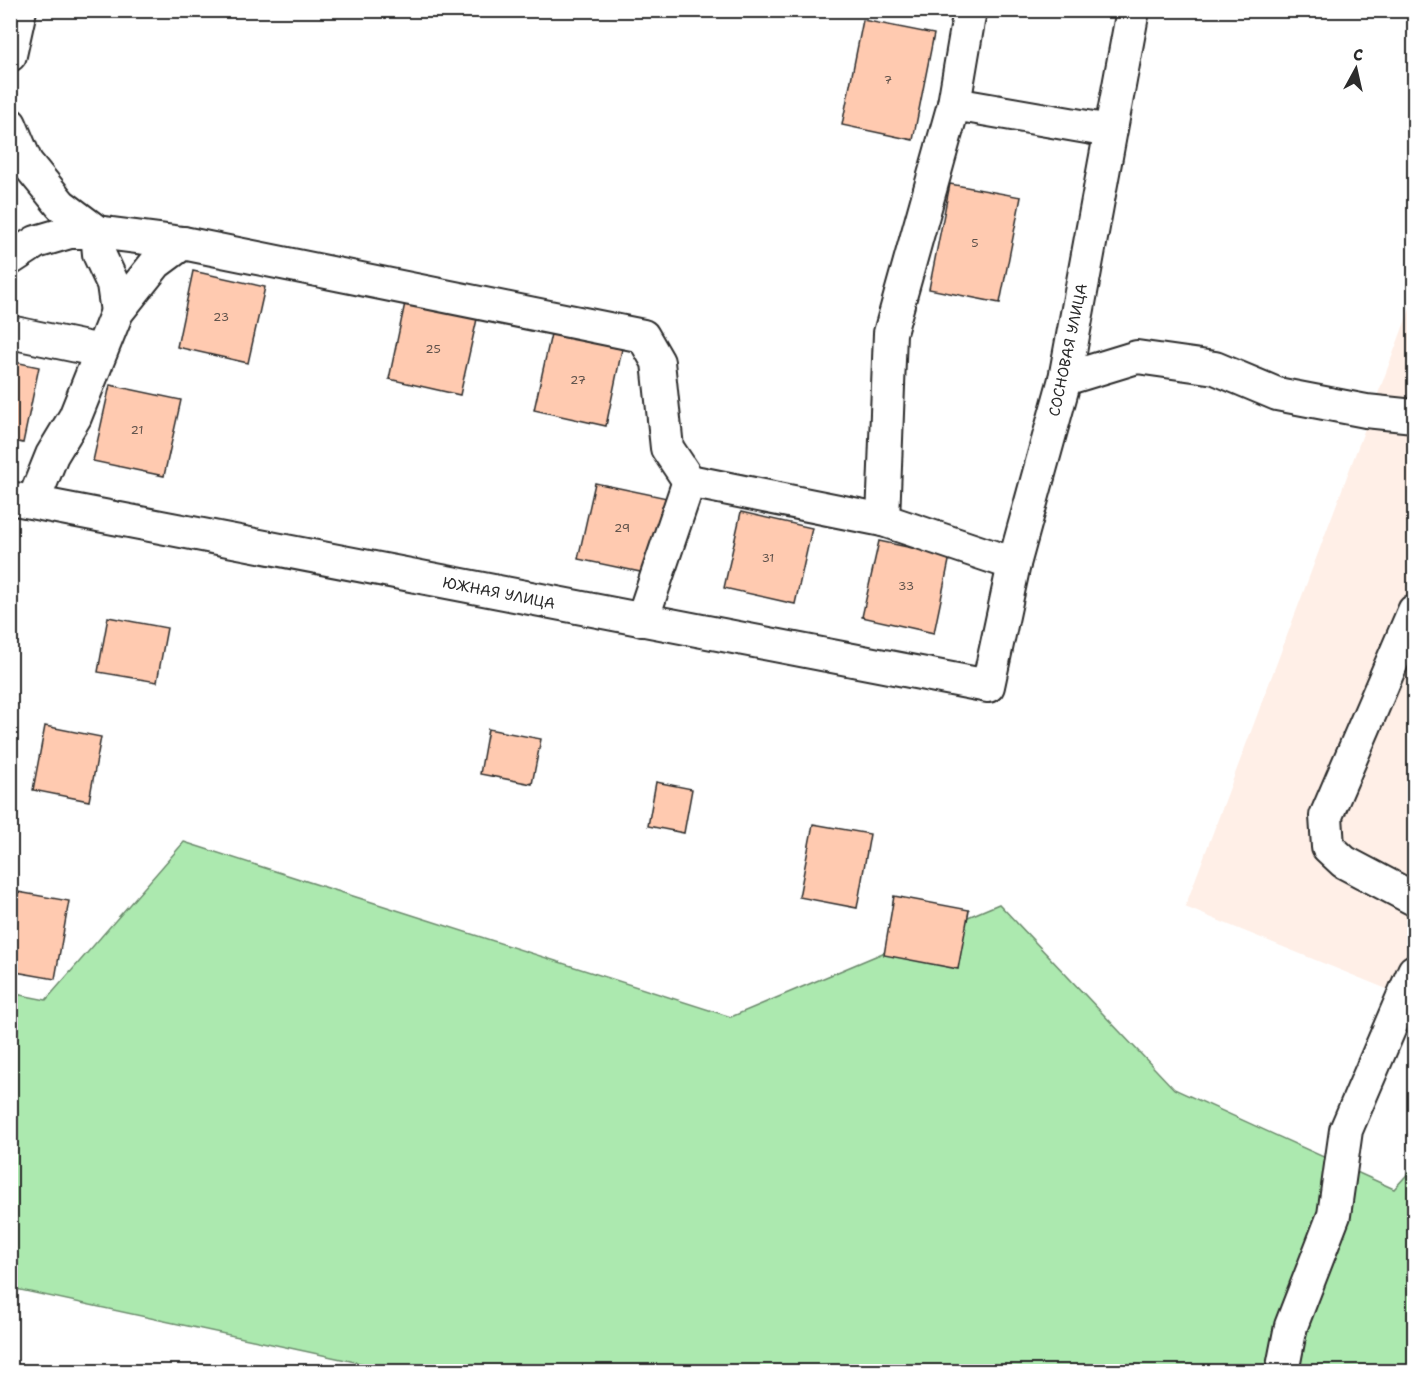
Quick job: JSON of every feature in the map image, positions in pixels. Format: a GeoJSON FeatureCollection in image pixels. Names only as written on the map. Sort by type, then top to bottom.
{"type":"FeatureCollection","features":[{"type":"Feature","properties":{"kind":"street"},"geometry":{"type":"LineString","coordinates":[[10,55],[20,10]]}},
{"type":"Feature","properties":{"kind":"street"},"geometry":{"type":"LineString","coordinates":[[883,520],[890,333],[954,104],[970,10]]}},
{"type":"Feature","properties":{"kind":"street","name":"СОСНОВАЯ УЛИЦА"},"geometry":{"type":"LineString","coordinates":[[988,686],[1014,564],[1065,379],[1133,10]]}},
{"type":"Feature","properties":{"kind":"street"},"geometry":{"type":"LineString","coordinates":[[954,104],[1110,131]]}},
{"type":"Feature","properties":{"kind":"street"},"geometry":{"type":"LineString","coordinates":[[10,124],[26,162],[61,205],[97,232],[99,254],[113,284],[117,312]]}},
{"type":"Feature","properties":{"kind":"street"},"geometry":{"type":"LineString","coordinates":[[10,259],[36,242],[70,232],[97,232],[183,243],[644,336],[658,362],[667,448],[689,482],[883,520],[1014,564]]}},
{"type":"Feature","properties":{"kind":"street"},"geometry":{"type":"LineString","coordinates":[[22,500],[75,417],[117,312],[156,263],[183,243]]}},
{"type":"Feature","properties":{"kind":"street"},"geometry":{"type":"LineString","coordinates":[[10,332],[101,351]]}},
{"type":"Feature","properties":{"kind":"street"},"geometry":{"type":"LineString","coordinates":[[1065,379],[1137,357],[1215,369],[1276,394],[1366,411],[1414,416]]}},
{"type":"Feature","properties":{"kind":"street"},"geometry":{"type":"LineString","coordinates":[[642,620],[689,482]]}},
{"type":"Feature","properties":{"kind":"street","name":"ЮЖНАЯ УЛИЦА"},"geometry":{"type":"LineString","coordinates":[[22,500],[988,686]]}},
{"type":"Feature","properties":{"kind":"street"},"geometry":{"type":"LineString","coordinates":[[1414,610],[1326,816],[1328,848],[1344,862],[1414,899]]}},
{"type":"Feature","properties":{"kind":"street"},"geometry":{"type":"LineString","coordinates":[[1282,1371],[1291,1326],[1334,1215],[1346,1130],[1414,971]]}},
{"type":"Feature","properties":{"kind":"shaded area"},"geometry":{"type":"Polygon","coordinates":[[[1414,298],[1414,1000],[1185,907],[1414,298]]]}},
{"type":"Feature","properties":{"kind":"green space"},"geometry":{"type":"Polygon","coordinates":[[[184,842],[731,1017],[999,904],[1174,1089],[1394,1189],[1414,1167],[1414,1371],[397,1371],[11,1288],[10,993],[46,1000],[184,842]]]}},
{"type":"Feature","properties":{"kind":"building"},"geometry":{"type":"Polygon","coordinates":[[[863,20],[934,34],[913,140],[842,125],[863,20]]]}},
{"type":"Feature","properties":{"kind":"building"},"geometry":{"type":"Polygon","coordinates":[[[950,184],[1021,197],[1000,303],[929,289],[950,184]]]}},
{"type":"Feature","properties":{"kind":"building"},"geometry":{"type":"Polygon","coordinates":[[[193,271],[265,287],[248,363],[177,347],[193,271]]]}},
{"type":"Feature","properties":{"kind":"building"},"geometry":{"type":"Polygon","coordinates":[[[405,303],[477,319],[460,395],[389,379],[405,303]]]}},
{"type":"Feature","properties":{"kind":"building"},"geometry":{"type":"Polygon","coordinates":[[[551,334],[622,349],[606,426],[534,410],[551,334]]]}},
{"type":"Feature","properties":{"kind":"building"},"geometry":{"type":"Polygon","coordinates":[[[10,361],[39,367],[23,443],[10,440],[10,361]]]}},
{"type":"Feature","properties":{"kind":"building"},"geometry":{"type":"Polygon","coordinates":[[[110,385],[181,400],[164,476],[93,461],[110,385]]]}},
{"type":"Feature","properties":{"kind":"building"},"geometry":{"type":"Polygon","coordinates":[[[595,483],[667,498],[650,574],[578,559],[595,483]]]}},
{"type":"Feature","properties":{"kind":"building"},"geometry":{"type":"Polygon","coordinates":[[[741,512],[812,528],[795,604],[724,588],[741,512]]]}},
{"type":"Feature","properties":{"kind":"building"},"geometry":{"type":"Polygon","coordinates":[[[879,541],[950,556],[934,633],[862,617],[879,541]]]}},
{"type":"Feature","properties":{"kind":"building"},"geometry":{"type":"Polygon","coordinates":[[[108,617],[167,628],[157,682],[98,672],[108,617]]]}},
{"type":"Feature","properties":{"kind":"building"},"geometry":{"type":"Polygon","coordinates":[[[45,726],[101,737],[89,801],[33,790],[45,726]]]}},
{"type":"Feature","properties":{"kind":"building"},"geometry":{"type":"Polygon","coordinates":[[[488,729],[541,739],[532,784],[480,774],[488,729]]]}},
{"type":"Feature","properties":{"kind":"building"},"geometry":{"type":"Polygon","coordinates":[[[656,782],[692,789],[684,833],[648,826],[656,782]]]}},
{"type":"Feature","properties":{"kind":"building"},"geometry":{"type":"Polygon","coordinates":[[[813,824],[870,834],[857,908],[799,897],[813,824]]]}},
{"type":"Feature","properties":{"kind":"building"},"geometry":{"type":"Polygon","coordinates":[[[18,892],[69,901],[55,979],[10,971],[10,934],[18,892]]]}},
{"type":"Feature","properties":{"kind":"building"},"geometry":{"type":"Polygon","coordinates":[[[894,896],[969,910],[958,969],[884,955],[894,896]]]}}]}
